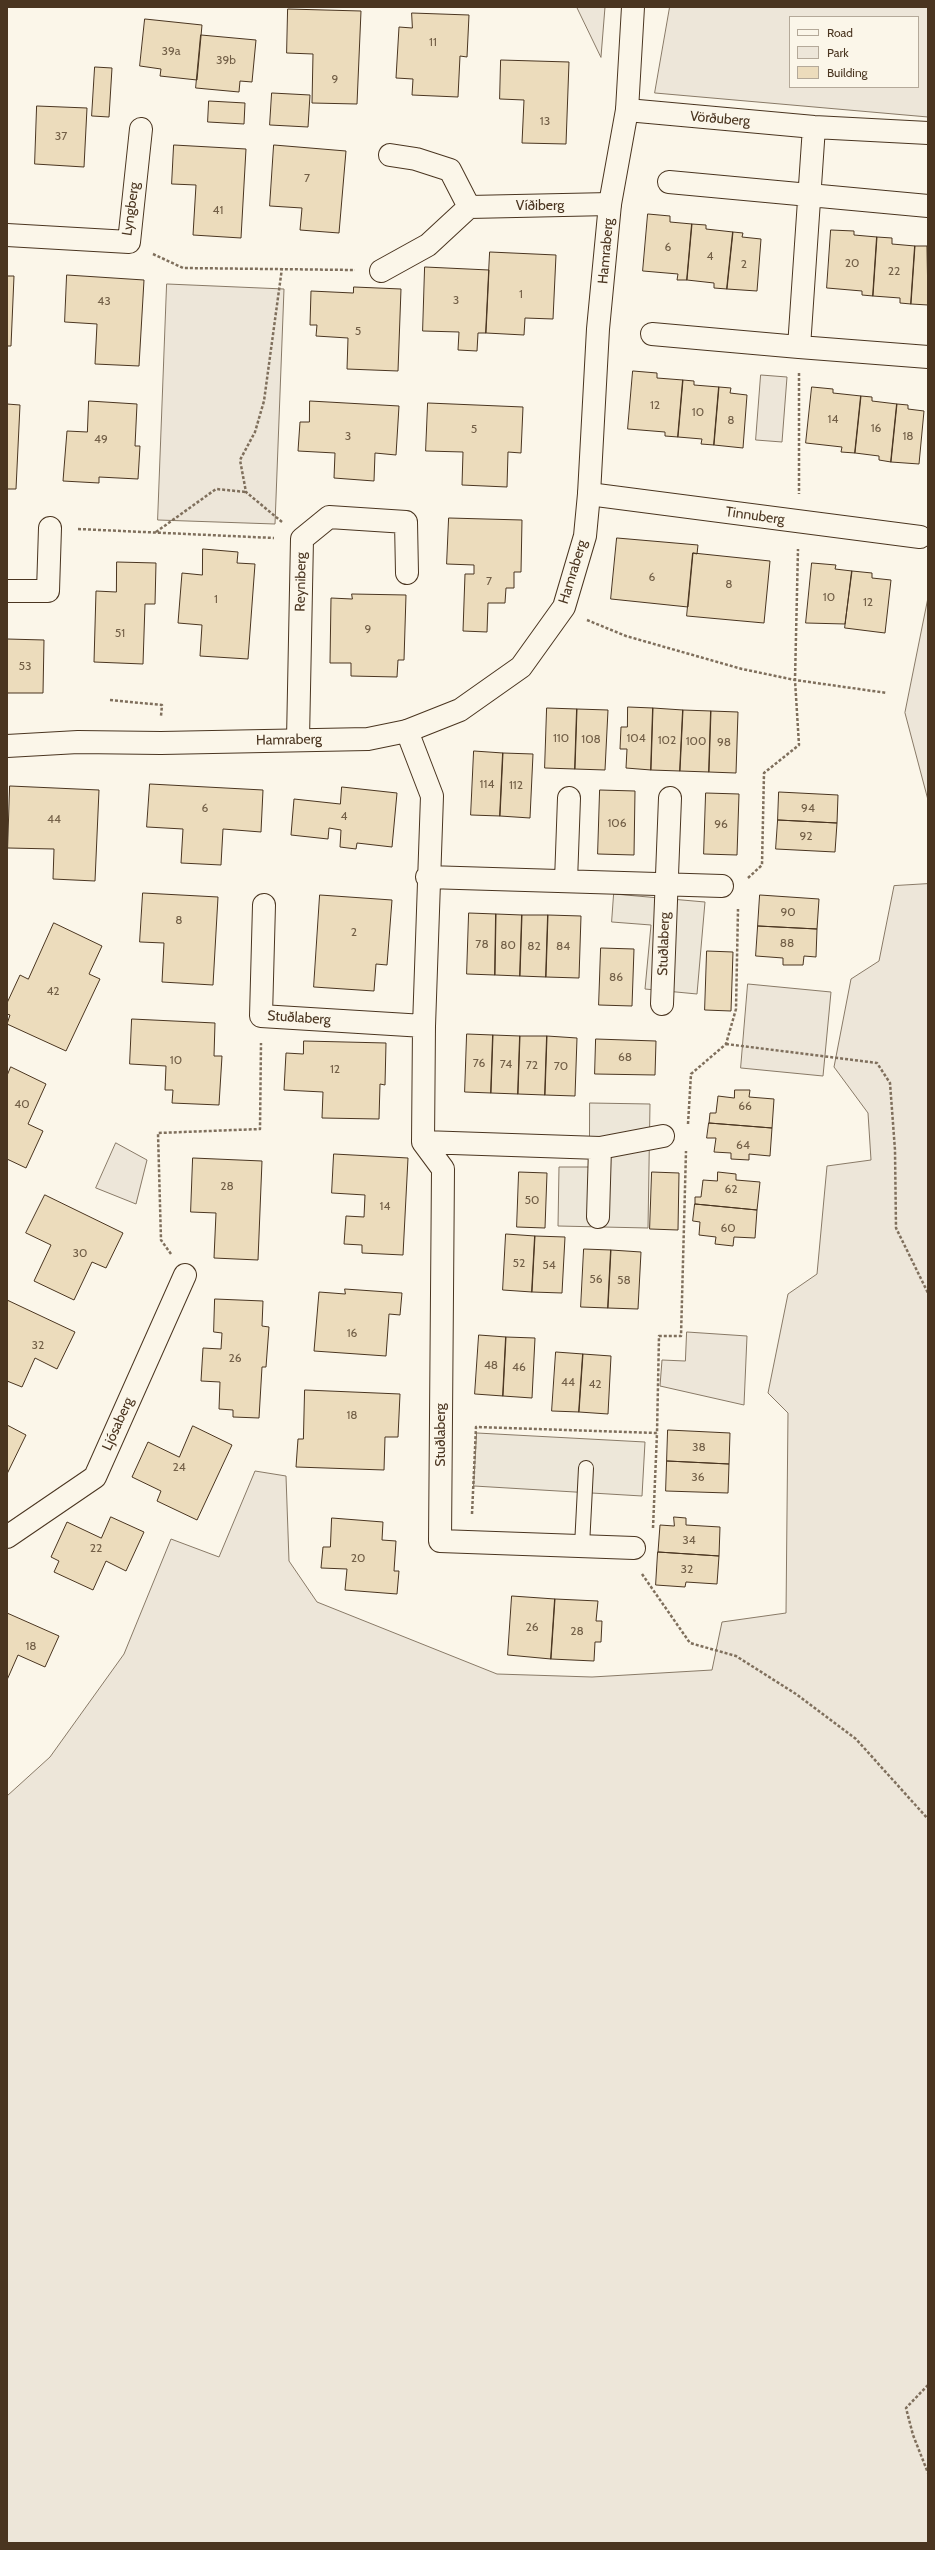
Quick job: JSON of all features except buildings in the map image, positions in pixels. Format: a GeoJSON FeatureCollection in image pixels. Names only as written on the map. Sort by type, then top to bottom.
{"type":"FeatureCollection","features":[{"type":"Feature","properties":{"kind":"street","name":"Hamraberg"},"geometry":{"type":"LineString","coordinates":[[7,746],[78,742],[161,743],[298,739],[368,739],[408,731],[460,710],[521,667],[564,607],[585,536],[590,494],[598,329],[610,204],[626,110],[633,7]]}},
{"type":"Feature","properties":{"kind":"street","name":"Vörðuberg"},"geometry":{"type":"LineString","coordinates":[[626,110],[814,127],[928,133]]}},
{"type":"Feature","properties":{"kind":"street"},"geometry":{"type":"LineString","coordinates":[[798,347],[814,127]]}},
{"type":"Feature","properties":{"kind":"street","name":"Lyngberg"},"geometry":{"type":"LineString","coordinates":[[7,235],[130,242],[140,129]]}},
{"type":"Feature","properties":{"kind":"street"},"geometry":{"type":"LineString","coordinates":[[381,271],[428,245],[469,207],[450,170],[416,159],[390,155]]}},
{"type":"Feature","properties":{"kind":"street"},"geometry":{"type":"LineString","coordinates":[[669,182],[928,206]]}},
{"type":"Feature","properties":{"kind":"street","name":"Víðiberg"},"geometry":{"type":"LineString","coordinates":[[469,207],[610,204]]}},
{"type":"Feature","properties":{"kind":"street"},"geometry":{"type":"LineString","coordinates":[[652,334],[928,357]]}},
{"type":"Feature","properties":{"kind":"street","name":"Tinnuberg"},"geometry":{"type":"LineString","coordinates":[[590,494],[920,537]]}},
{"type":"Feature","properties":{"kind":"street","name":"Reyniberg"},"geometry":{"type":"LineString","coordinates":[[298,739],[302,539],[329,517],[406,522],[407,573]]}},
{"type":"Feature","properties":{"kind":"street"},"geometry":{"type":"LineString","coordinates":[[7,591],[48,591],[50,528]]}},
{"type":"Feature","properties":{"kind":"street"},"geometry":{"type":"LineString","coordinates":[[408,731],[432,796],[424,1026],[423,1142],[600,1148],[663,1136]]}},
{"type":"Feature","properties":{"kind":"street"},"geometry":{"type":"LineString","coordinates":[[566,881],[569,798]]}},
{"type":"Feature","properties":{"kind":"street","name":"Stuðlaberg"},"geometry":{"type":"LineString","coordinates":[[662,1004],[670,798]]}},
{"type":"Feature","properties":{"kind":"street"},"geometry":{"type":"LineString","coordinates":[[428,877],[666,885],[733,884]]}},
{"type":"Feature","properties":{"kind":"street","name":"Stuðlaberg"},"geometry":{"type":"LineString","coordinates":[[264,904],[261,1016],[424,1026]]}},
{"type":"Feature","properties":{"kind":"street","name":"Stuðlaberg"},"geometry":{"type":"LineString","coordinates":[[423,1142],[443,1169],[440,1541],[634,1548]]}},
{"type":"Feature","properties":{"kind":"street"},"geometry":{"type":"LineString","coordinates":[[598,1217],[600,1148]]}},
{"type":"Feature","properties":{"kind":"street","name":"Ljósaberg"},"geometry":{"type":"LineString","coordinates":[[7,1537],[94,1477],[185,1275]]}},
{"type":"Feature","properties":{"kind":"lane"},"geometry":{"type":"LineString","coordinates":[[582,1546],[586,1468]]}},
{"type":"Feature","properties":{"kind":"path"},"geometry":{"type":"LineString","coordinates":[[130,242],[183,268],[282,268],[381,271]]}},
{"type":"Feature","properties":{"kind":"path"},"geometry":{"type":"LineString","coordinates":[[246,492],[240,460],[255,432],[264,401],[282,268]]}},
{"type":"Feature","properties":{"kind":"path"},"geometry":{"type":"LineString","coordinates":[[733,884],[762,864],[764,773],[799,745],[795,680],[799,522],[798,347]]}},
{"type":"Feature","properties":{"kind":"path"},"geometry":{"type":"LineString","coordinates":[[156,532],[216,489],[246,492],[302,539]]}},
{"type":"Feature","properties":{"kind":"path"},"geometry":{"type":"LineString","coordinates":[[50,528],[302,539]]}},
{"type":"Feature","properties":{"kind":"path"},"geometry":{"type":"LineString","coordinates":[[564,607],[598,625],[626,636],[742,669],[795,680],[887,694]]}},
{"type":"Feature","properties":{"kind":"path"},"geometry":{"type":"LineString","coordinates":[[687,1132],[691,1074],[726,1044],[736,1009],[738,902]]}},
{"type":"Feature","properties":{"kind":"path"},"geometry":{"type":"LineString","coordinates":[[185,1275],[161,1240],[158,1133],[260,1128],[261,1016]]}},
{"type":"Feature","properties":{"kind":"path"},"geometry":{"type":"LineString","coordinates":[[726,1044],[877,1063],[890,1083],[895,1150],[896,1228],[928,1293]]}},
{"type":"Feature","properties":{"kind":"path"},"geometry":{"type":"LineString","coordinates":[[653,1532],[659,1336],[681,1336],[687,1147]]}},
{"type":"Feature","properties":{"kind":"path"},"geometry":{"type":"LineString","coordinates":[[471,1542],[476,1427],[657,1433]]}},
{"type":"Feature","properties":{"kind":"path"},"geometry":{"type":"LineString","coordinates":[[634,1548],[640,1572],[690,1644],[736,1656],[808,1703],[856,1739],[928,1819]]}},
{"type":"Feature","properties":{"kind":"path"},"geometry":{"type":"LineString","coordinates":[[928,2385],[906,2408],[928,2473]]}},
{"type":"Feature","properties":{"kind":"green space"},"geometry":{"type":"Polygon","coordinates":[[[577,7],[605,7],[601,57],[577,7]]]}},
{"type":"Feature","properties":{"kind":"green space"},"geometry":{"type":"Polygon","coordinates":[[[670,7],[928,7],[928,117],[655,93],[670,7]]]}},
{"type":"Feature","properties":{"kind":"green space"},"geometry":{"type":"Polygon","coordinates":[[[167,284],[284,289],[275,524],[158,520],[167,284]]]}},
{"type":"Feature","properties":{"kind":"green space"},"geometry":{"type":"Polygon","coordinates":[[[761,375],[787,377],[782,442],[756,440],[761,375]]]}},
{"type":"Feature","properties":{"kind":"green space"},"geometry":{"type":"Polygon","coordinates":[[[928,598],[928,800],[905,713],[928,598]]]}},
{"type":"Feature","properties":{"kind":"green space"},"geometry":{"type":"Polygon","coordinates":[[[928,884],[928,2543],[7,2543],[7,1796],[50,1757],[124,1654],[171,1539],[219,1557],[255,1471],[286,1476],[289,1561],[317,1602],[497,1674],[592,1677],[712,1670],[722,1622],[786,1613],[788,1413],[768,1393],[788,1294],[817,1274],[827,1166],[871,1160],[868,1113],[834,1067],[851,979],[879,961],[894,886],[928,884]]]}},
{"type":"Feature","properties":{"kind":"green space"},"geometry":{"type":"Polygon","coordinates":[[[748,984],[831,992],[823,1076],[741,1068],[748,984]]]}},
{"type":"Feature","properties":{"kind":"green space"},"geometry":{"type":"Polygon","coordinates":[[[116,1143],[147,1160],[136,1204],[96,1188],[116,1143]]]}},
{"type":"Feature","properties":{"kind":"green space"},"geometry":{"type":"Polygon","coordinates":[[[687,1332],[747,1336],[744,1405],[660,1386],[662,1360],[685,1361],[687,1332]]]}},
{"type":"Feature","properties":{"kind":"shaded area"},"geometry":{"type":"Polygon","coordinates":[[[614,894],[705,902],[697,994],[645,989],[651,925],[612,922],[614,894]]]}},
{"type":"Feature","properties":{"kind":"shaded area"},"geometry":{"type":"Polygon","coordinates":[[[590,1103],[650,1104],[648,1228],[558,1226],[559,1167],[589,1167],[590,1103]]]}},
{"type":"Feature","properties":{"kind":"shaded area"},"geometry":{"type":"Polygon","coordinates":[[[477,1433],[645,1442],[642,1496],[474,1486],[477,1433]]]}}]}
